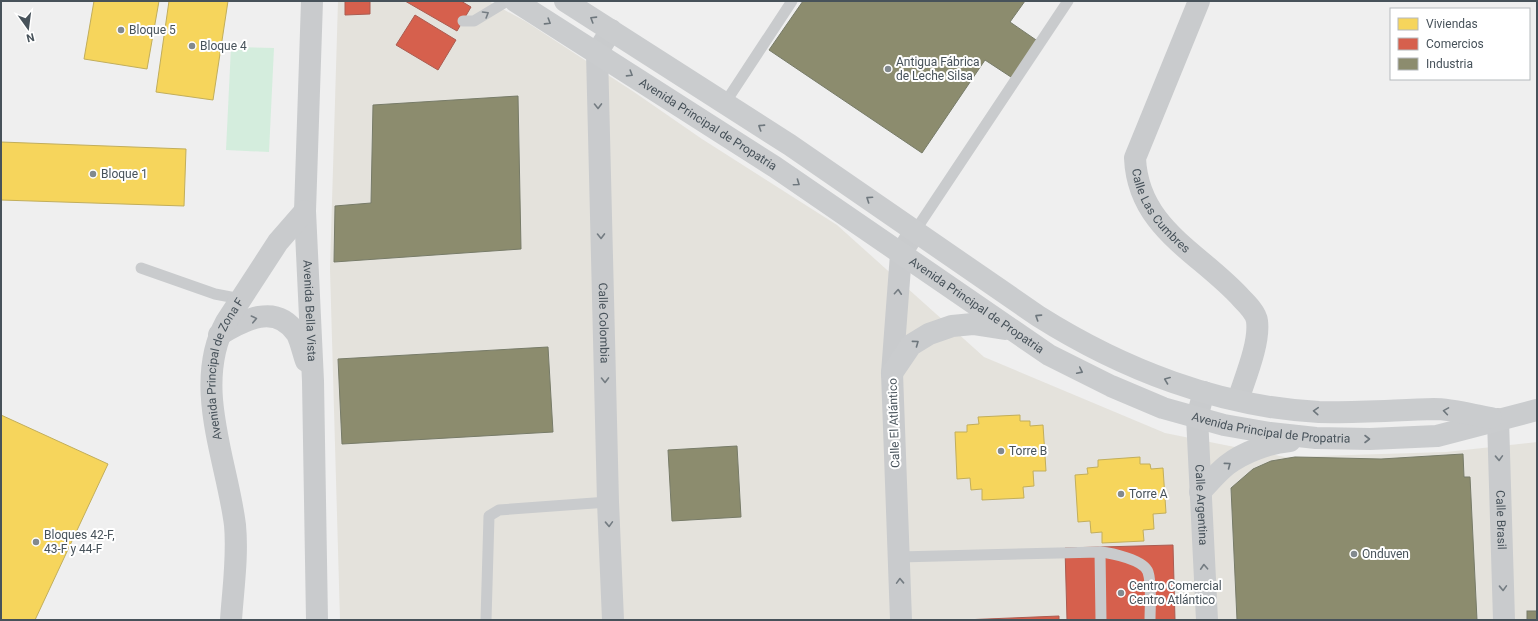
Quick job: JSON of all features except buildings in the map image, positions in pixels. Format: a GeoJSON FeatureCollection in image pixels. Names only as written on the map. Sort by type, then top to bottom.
{"type":"FeatureCollection","features":[{"type":"Feature","properties":{"kind":"main road","name":"Avenida Principal de Propatria"},"geometry":{"type":"LineString","coordinates":[[515,1],[775,167],[1049,355],[1111,386],[1163,408],[1270,433],[1316,438],[1370,439],[1437,436],[1537,410]]}},
{"type":"Feature","properties":{"kind":"main road","name":"Avenida Principal de Propatria"},"geometry":{"type":"LineString","coordinates":[[565,1],[725,103],[1062,332],[1122,362],[1172,382],[1204,392],[1274,407],[1317,412],[1370,413],[1436,409],[1498,419]]}},
{"type":"Feature","properties":{"kind":"main road"},"geometry":{"type":"LineString","coordinates":[[892,373],[911,345],[929,334],[952,326],[973,324],[1012,331]]}},
{"type":"Feature","properties":{"kind":"main road"},"geometry":{"type":"LineString","coordinates":[[1049,355],[1062,332]]}},
{"type":"Feature","properties":{"kind":"main road"},"geometry":{"type":"LineString","coordinates":[[1200,492],[1227,465],[1251,451],[1277,442],[1316,438]]}},
{"type":"Feature","properties":{"kind":"street","name":"Avenida Bella Vista"},"geometry":{"type":"LineString","coordinates":[[312,1],[305,211],[313,381],[317,620]]}},
{"type":"Feature","properties":{"kind":"street","name":"Calle Las Cumbres"},"geometry":{"type":"LineString","coordinates":[[1199,1],[1135,158],[1136,176],[1140,190],[1160,223],[1187,250],[1232,288],[1257,319],[1257,335],[1238,400]]}},
{"type":"Feature","properties":{"kind":"street"},"geometry":{"type":"LineString","coordinates":[[597,53],[611,30]]}},
{"type":"Feature","properties":{"kind":"street","name":"Calle Colombia"},"geometry":{"type":"LineString","coordinates":[[597,53],[608,502],[613,620]]}},
{"type":"Feature","properties":{"kind":"street","name":"Avenida Principal de Zona F"},"geometry":{"type":"LineString","coordinates":[[231,620],[236,564],[235,527],[231,499],[213,415],[212,371],[219,335],[278,242],[305,211]]}},
{"type":"Feature","properties":{"kind":"street","name":"Calle El Atlántico"},"geometry":{"type":"LineString","coordinates":[[901,620],[892,373],[900,254],[915,231]]}},
{"type":"Feature","properties":{"kind":"street"},"geometry":{"type":"LineString","coordinates":[[219,335],[255,317],[269,316],[279,318],[289,325],[298,336],[313,381]]}},
{"type":"Feature","properties":{"kind":"street","name":"Calle Argentina"},"geometry":{"type":"LineString","coordinates":[[1204,392],[1197,417],[1207,620]]}},
{"type":"Feature","properties":{"kind":"street","name":"Calle Brasil"},"geometry":{"type":"LineString","coordinates":[[1498,419],[1504,620]]}},
{"type":"Feature","properties":{"kind":"lane"},"geometry":{"type":"LineString","coordinates":[[463,21],[474,21],[508,1]]}},
{"type":"Feature","properties":{"kind":"lane"},"geometry":{"type":"LineString","coordinates":[[725,103],[792,1]]}},
{"type":"Feature","properties":{"kind":"lane"},"geometry":{"type":"LineString","coordinates":[[915,231],[1068,1]]}},
{"type":"Feature","properties":{"kind":"lane"},"geometry":{"type":"LineString","coordinates":[[141,268],[215,294],[241,299]]}},
{"type":"Feature","properties":{"kind":"lane"},"geometry":{"type":"LineString","coordinates":[[486,620],[489,516],[499,510],[608,502]]}},
{"type":"Feature","properties":{"kind":"lane"},"geometry":{"type":"LineString","coordinates":[[899,557],[1100,552],[1114,553],[1140,563],[1145,568],[1149,579],[1150,620]]}},
{"type":"Feature","properties":{"kind":"lane"},"geometry":{"type":"LineString","coordinates":[[1100,552],[1100,620]]}},
{"type":"Feature","properties":{"kind":"shaded area"},"geometry":{"type":"Polygon","coordinates":[[[338,1],[488,1],[525,21],[634,92],[702,139],[837,225],[984,357],[1165,433],[1285,457],[1446,452],[1537,442],[1537,620],[340,620],[330,269],[338,1]]]}},
{"type":"Feature","properties":{"kind":"green space"},"geometry":{"type":"Polygon","coordinates":[[[231,47],[274,48],[269,152],[226,150],[231,47]]]}},
{"type":"Feature","properties":{"kind":"place","name":"Bloque 5"},"geometry":{"type":"Point","coordinates":[121,30]}},
{"type":"Feature","properties":{"kind":"place","name":"Bloque 4"},"geometry":{"type":"Point","coordinates":[192,46]}},
{"type":"Feature","properties":{"kind":"place","name":"Antigua Fábrica de Leche Silsa"},"geometry":{"type":"Point","coordinates":[888,69]}},
{"type":"Feature","properties":{"kind":"place","name":"Bloque 1"},"geometry":{"type":"Point","coordinates":[93,174]}},
{"type":"Feature","properties":{"kind":"place","name":"Torre B"},"geometry":{"type":"Point","coordinates":[1001,451]}},
{"type":"Feature","properties":{"kind":"place","name":"Torre A"},"geometry":{"type":"Point","coordinates":[1121,494]}},
{"type":"Feature","properties":{"kind":"place","name":"Bloques 42-F, 43-F y 44-F"},"geometry":{"type":"Point","coordinates":[36,542]}},
{"type":"Feature","properties":{"kind":"place","name":"Onduven"},"geometry":{"type":"Point","coordinates":[1354,554]}},
{"type":"Feature","properties":{"kind":"place","name":"Centro Comercial Centro Atlántico"},"geometry":{"type":"Point","coordinates":[1121,593]}}]}
